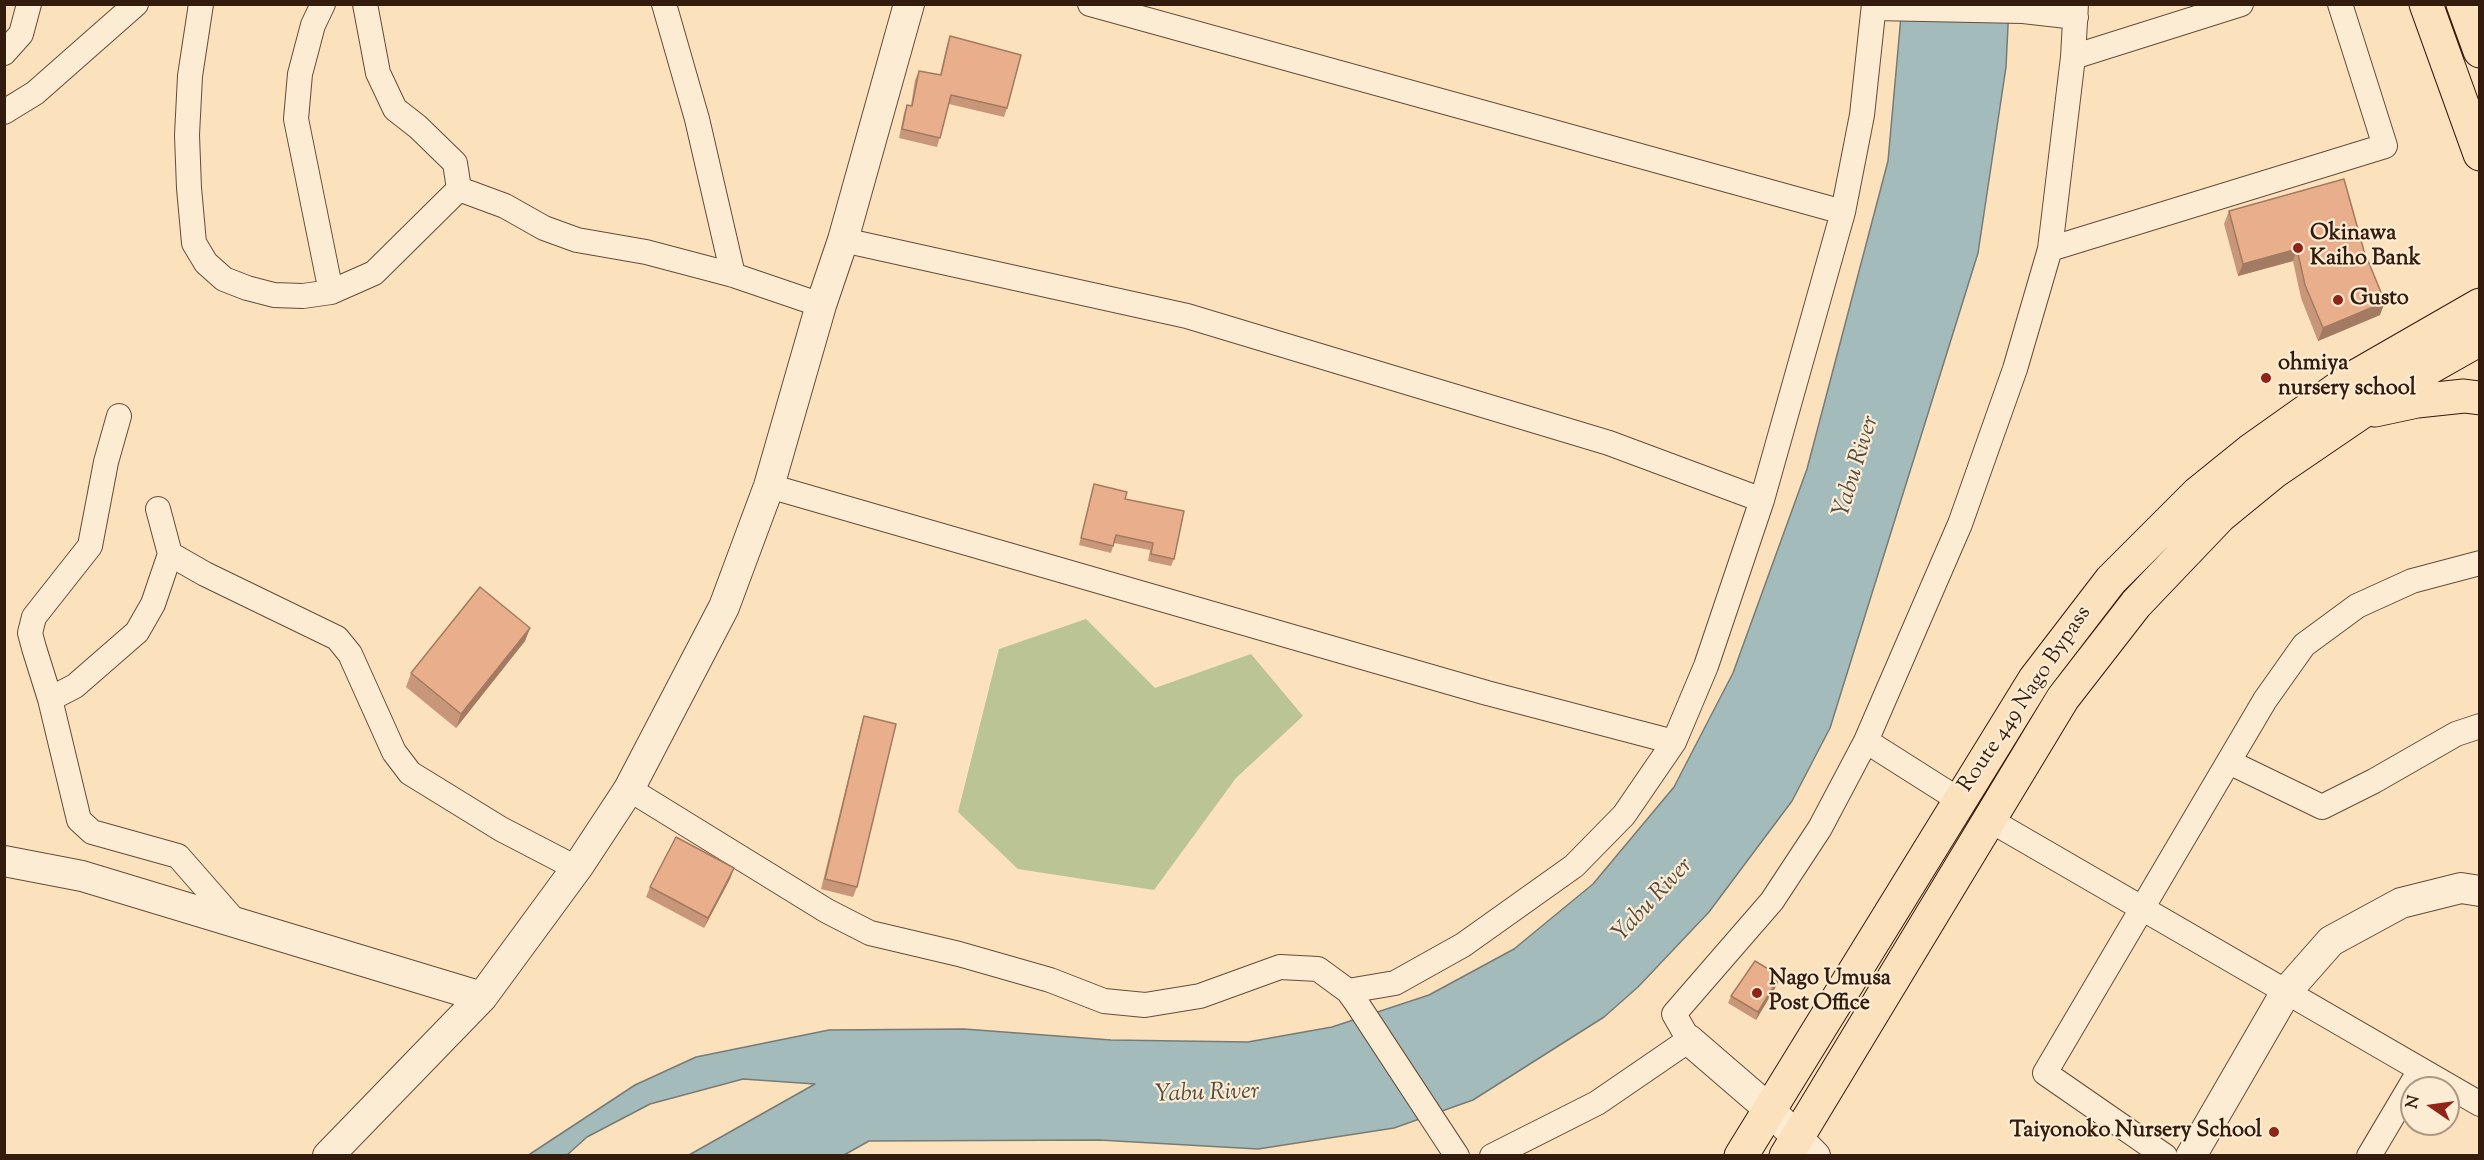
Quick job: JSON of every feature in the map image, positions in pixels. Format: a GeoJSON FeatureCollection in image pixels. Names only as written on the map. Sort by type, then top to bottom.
{"type":"FeatureCollection","features":[{"type":"Feature","properties":{"kind":"highway"},"geometry":{"type":"LineString","coordinates":[[2426,4],[2480,154]]}},
{"type":"Feature","properties":{"kind":"highway"},"geometry":{"type":"LineString","coordinates":[[2464,5],[2480,51]]}},
{"type":"Feature","properties":{"kind":"highway","name":"Route 449 Nago Bypass"},"geometry":{"type":"LineString","coordinates":[[1741,1155],[2035,679],[2110,580],[2198,493],[2250,451],[2353,378],[2480,305]]}},
{"type":"Feature","properties":{"kind":"highway","name":"Route 449 Nago Bypass"},"geometry":{"type":"LineString","coordinates":[[1799,1149],[1988,819],[2063,698],[2136,604],[2220,516],[2275,471],[2413,377],[2480,339]]}},
{"type":"Feature","properties":{"kind":"highway"},"geometry":{"type":"LineString","coordinates":[[2351,418],[2417,401],[2464,396],[2480,398]]}},
{"type":"Feature","properties":{"kind":"street"},"geometry":{"type":"LineString","coordinates":[[4,53],[21,34],[29,4]]}},
{"type":"Feature","properties":{"kind":"street"},"geometry":{"type":"LineString","coordinates":[[4,112],[35,93],[136,4]]}},
{"type":"Feature","properties":{"kind":"street"},"geometry":{"type":"LineString","coordinates":[[201,4],[190,76],[187,135],[194,243],[206,263],[224,279],[274,295],[303,296],[331,292],[374,273],[459,189]]}},
{"type":"Feature","properties":{"kind":"street"},"geometry":{"type":"LineString","coordinates":[[323,4],[313,25],[300,74],[296,119],[331,292]]}},
{"type":"Feature","properties":{"kind":"street"},"geometry":{"type":"LineString","coordinates":[[365,4],[378,73],[395,109],[418,127],[455,163],[459,189]]}},
{"type":"Feature","properties":{"kind":"street"},"geometry":{"type":"LineString","coordinates":[[664,4],[697,118],[733,275]]}},
{"type":"Feature","properties":{"kind":"street"},"geometry":{"type":"LineString","coordinates":[[328,1155],[482,997],[576,868],[629,789],[724,607],[769,486],[821,305],[843,240],[909,4]]}},
{"type":"Feature","properties":{"kind":"street"},"geometry":{"type":"LineString","coordinates":[[1090,4],[1843,212]]}},
{"type":"Feature","properties":{"kind":"street"},"geometry":{"type":"LineString","coordinates":[[2073,57],[2241,4]]}},
{"type":"Feature","properties":{"kind":"street"},"geometry":{"type":"LineString","coordinates":[[2050,249],[2385,146],[2340,4]]}},
{"type":"Feature","properties":{"kind":"street"},"geometry":{"type":"LineString","coordinates":[[1352,997],[1395,983],[1463,945],[1574,866],[1624,814],[1674,742],[1706,666],[1762,500],[1843,212],[1862,115],[1879,6],[2076,11],[2073,57],[2050,249],[2015,369],[1960,524],[1866,741],[1820,828],[1772,901],[1674,1014],[1689,1040],[1769,1109],[1799,1149]]}},
{"type":"Feature","properties":{"kind":"street"},"geometry":{"type":"LineString","coordinates":[[459,189],[505,206],[544,228],[577,240],[646,252],[733,275],[821,305]]}},
{"type":"Feature","properties":{"kind":"street"},"geometry":{"type":"LineString","coordinates":[[843,240],[1187,316],[1609,443],[1762,500]]}},
{"type":"Feature","properties":{"kind":"street"},"geometry":{"type":"LineString","coordinates":[[119,416],[106,462],[90,546],[34,617],[30,633],[50,699],[79,820],[92,832],[178,856],[234,920]]}},
{"type":"Feature","properties":{"kind":"street"},"geometry":{"type":"LineString","coordinates":[[769,486],[1487,693],[1674,742]]}},
{"type":"Feature","properties":{"kind":"street"},"geometry":{"type":"LineString","coordinates":[[50,699],[75,686],[137,632],[153,604],[170,554],[158,509]]}},
{"type":"Feature","properties":{"kind":"street"},"geometry":{"type":"LineString","coordinates":[[170,554],[205,574],[337,638],[350,654],[394,752],[410,773],[501,829],[576,868]]}},
{"type":"Feature","properties":{"kind":"street"},"geometry":{"type":"LineString","coordinates":[[2165,1155],[2045,1073],[2265,700],[2304,645],[2357,606],[2412,581],[2480,563]]}},
{"type":"Feature","properties":{"kind":"street"},"geometry":{"type":"LineString","coordinates":[[2229,762],[2322,807],[2374,781],[2456,734],[2480,726]]}},
{"type":"Feature","properties":{"kind":"street"},"geometry":{"type":"LineString","coordinates":[[1866,741],[1959,800]]}},
{"type":"Feature","properties":{"kind":"street"},"geometry":{"type":"LineString","coordinates":[[629,789],[827,911],[870,933],[1028,973],[1104,1001],[1145,1005],[1200,996],[1280,967],[1318,969],[1352,997],[1456,1155]]}},
{"type":"Feature","properties":{"kind":"street"},"geometry":{"type":"LineString","coordinates":[[1988,819],[2480,1104]]}},
{"type":"Feature","properties":{"kind":"street"},"geometry":{"type":"LineString","coordinates":[[4,861],[82,876],[234,920],[482,997]]}},
{"type":"Feature","properties":{"kind":"street"},"geometry":{"type":"LineString","coordinates":[[2191,1155],[2286,992],[2331,941],[2401,903],[2461,888],[2480,891]]}},
{"type":"Feature","properties":{"kind":"street"},"geometry":{"type":"LineString","coordinates":[[1492,1155],[1597,1103],[1689,1040]]}},
{"type":"Feature","properties":{"kind":"street"},"geometry":{"type":"LineString","coordinates":[[2369,1155],[2420,1070]]}},
{"type":"Feature","properties":{"kind":"green space"},"geometry":{"type":"Polygon","coordinates":[[[1086,619],[1155,688],[1251,654],[1303,716],[1236,778],[1154,890],[1018,869],[958,812],[999,649],[1086,619]]]}},
{"type":"Feature","properties":{"kind":"water","name":"Yabu River"},"geometry":{"type":"Polygon","coordinates":[[[1902,5],[2009,5],[2006,67],[1978,253],[1830,728],[1792,801],[1709,912],[1638,987],[1604,1017],[1473,1100],[1394,1128],[1258,1149],[1099,1140],[869,1141],[844,1155],[689,1155],[815,1084],[743,1079],[650,1104],[587,1137],[567,1155],[527,1156],[635,1085],[696,1057],[829,1030],[964,1029],[1111,1040],[1248,1042],[1332,1027],[1429,995],[1514,949],[1593,884],[1674,787],[1733,673],[1807,469],[1888,161],[1902,5]]]}},
{"type":"Feature","properties":{"kind":"building"},"geometry":{"type":"Polygon","coordinates":[[[950,36],[1021,55],[1007,108],[951,95],[940,138],[902,129],[907,105],[912,106],[919,71],[941,75],[950,36]]]}},
{"type":"Feature","properties":{"kind":"building"},"geometry":{"type":"Polygon","coordinates":[[[2344,179],[2364,251],[2385,302],[2323,328],[2305,285],[2297,249],[2243,264],[2229,211],[2344,179]]]}},
{"type":"Feature","properties":{"kind":"building"},"geometry":{"type":"Polygon","coordinates":[[[1094,484],[1127,492],[1125,499],[1184,511],[1174,559],[1151,554],[1153,543],[1116,535],[1113,546],[1081,538],[1094,484]]]}},
{"type":"Feature","properties":{"kind":"building"},"geometry":{"type":"Polygon","coordinates":[[[480,587],[530,628],[461,714],[411,673],[480,587]]]}},
{"type":"Feature","properties":{"kind":"building"},"geometry":{"type":"Polygon","coordinates":[[[864,716],[896,724],[857,887],[825,879],[864,716]]]}},
{"type":"Feature","properties":{"kind":"building"},"geometry":{"type":"Polygon","coordinates":[[[676,837],[734,868],[708,918],[650,887],[676,837]]]}},
{"type":"Feature","properties":{"kind":"building"},"geometry":{"type":"Polygon","coordinates":[[[1755,961],[1780,976],[1758,1012],[1731,996],[1755,961]]]}},
{"type":"Feature","properties":{"kind":"place","name":"Okinawa Kaiho Bank"},"geometry":{"type":"Point","coordinates":[2298,248]}},
{"type":"Feature","properties":{"kind":"place","name":"Gusto"},"geometry":{"type":"Point","coordinates":[2338,300]}},
{"type":"Feature","properties":{"kind":"place","name":"ohmiya nursery school"},"geometry":{"type":"Point","coordinates":[2266,378]}},
{"type":"Feature","properties":{"kind":"place","name":"Nago Umusa Post Office"},"geometry":{"type":"Point","coordinates":[1757,993]}},
{"type":"Feature","properties":{"kind":"place","name":"Taiyonoko Nursery School"},"geometry":{"type":"Point","coordinates":[2274,1132]}}]}
